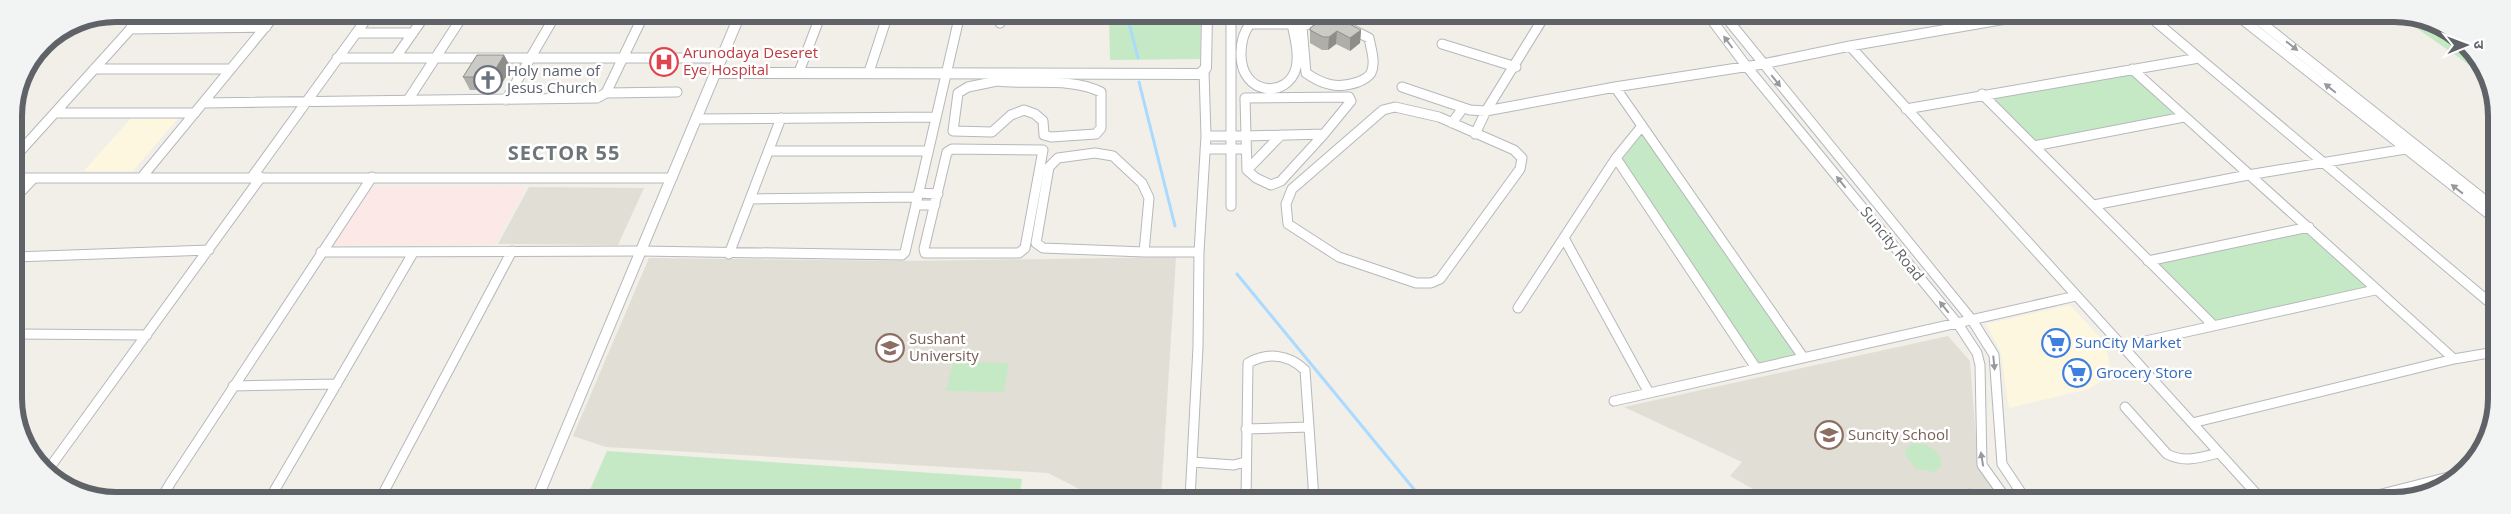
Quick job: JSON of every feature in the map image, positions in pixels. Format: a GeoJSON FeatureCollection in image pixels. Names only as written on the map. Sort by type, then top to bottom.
{"type":"FeatureCollection","features":[{"type":"Feature","properties":{"kind":"street"},"geometry":{"type":"LineString","coordinates":[[1475,134],[1486,111],[1516,66],[1541,22]]}},
{"type":"Feature","properties":{"kind":"street","name":"Suncity Road"},"geometry":{"type":"LineString","coordinates":[[1713,22],[1747,67],[1958,324],[1977,353],[1980,365],[1982,465],[2001,491]]}},
{"type":"Feature","properties":{"kind":"street"},"geometry":{"type":"LineString","coordinates":[[1730,22],[1972,320],[1994,355],[2002,464],[2006,473],[2019,491]]}},
{"type":"Feature","properties":{"kind":"street"},"geometry":{"type":"LineString","coordinates":[[1960,22],[1964,26]]}},
{"type":"Feature","properties":{"kind":"street"},"geometry":{"type":"LineString","coordinates":[[1402,86],[1463,108],[1486,111],[1615,87],[1747,67],[1850,46],[1987,22]]}},
{"type":"Feature","properties":{"kind":"street"},"geometry":{"type":"LineString","coordinates":[[2155,22],[2488,302]]}},
{"type":"Feature","properties":{"kind":"street"},"geometry":{"type":"LineString","coordinates":[[2246,22],[2488,213]]}},
{"type":"Feature","properties":{"kind":"street"},"geometry":{"type":"LineString","coordinates":[[2261,22],[2488,202]]}},
{"type":"Feature","properties":{"kind":"street"},"geometry":{"type":"LineString","coordinates":[[22,149],[136,23]]}},
{"type":"Feature","properties":{"kind":"street"},"geometry":{"type":"LineString","coordinates":[[179,27],[183,23]]}},
{"type":"Feature","properties":{"kind":"street"},"geometry":{"type":"LineString","coordinates":[[142,177],[269,23]]}},
{"type":"Feature","properties":{"kind":"street"},"geometry":{"type":"LineString","coordinates":[[53,463],[209,250],[307,102],[363,23]]}},
{"type":"Feature","properties":{"kind":"street"},"geometry":{"type":"LineString","coordinates":[[396,57],[420,23]]}},
{"type":"Feature","properties":{"kind":"street"},"geometry":{"type":"LineString","coordinates":[[408,100],[458,23]]}},
{"type":"Feature","properties":{"kind":"street"},"geometry":{"type":"LineString","coordinates":[[506,100],[551,23]]}},
{"type":"Feature","properties":{"kind":"street"},"geometry":{"type":"LineString","coordinates":[[606,93],[640,23]]}},
{"type":"Feature","properties":{"kind":"street"},"geometry":{"type":"LineString","coordinates":[[540,492],[736,23]]}},
{"type":"Feature","properties":{"kind":"street"},"geometry":{"type":"LineString","coordinates":[[799,72],[818,23]]}},
{"type":"Feature","properties":{"kind":"street"},"geometry":{"type":"LineString","coordinates":[[869,72],[885,23]]}},
{"type":"Feature","properties":{"kind":"street"},"geometry":{"type":"LineString","coordinates":[[321,252],[641,251],[729,254],[902,255],[905,252],[958,23]]}},
{"type":"Feature","properties":{"kind":"street"},"geometry":{"type":"LineString","coordinates":[[1190,492],[1198,347],[1199,252],[1206,136],[1204,71],[1207,23]]}},
{"type":"Feature","properties":{"kind":"street"},"geometry":{"type":"LineString","coordinates":[[1231,23],[1231,206]]}},
{"type":"Feature","properties":{"kind":"street"},"geometry":{"type":"LineString","coordinates":[[1250,24],[1291,24],[1296,71],[1290,81],[1280,86],[1262,88],[1248,80],[1242,71],[1240,58],[1242,38],[1245,30],[1250,24]]}},
{"type":"Feature","properties":{"kind":"street"},"geometry":{"type":"LineString","coordinates":[[1302,25],[1340,25],[1369,38],[1373,55],[1370,75],[1341,88],[1312,78],[1306,73],[1302,25]]}},
{"type":"Feature","properties":{"kind":"street"},"geometry":{"type":"LineString","coordinates":[[130,29],[266,27]]}},
{"type":"Feature","properties":{"kind":"street"},"geometry":{"type":"LineString","coordinates":[[356,33],[413,33]]}},
{"type":"Feature","properties":{"kind":"street"},"geometry":{"type":"LineString","coordinates":[[1442,44],[1516,66]]}},
{"type":"Feature","properties":{"kind":"street"},"geometry":{"type":"LineString","coordinates":[[1850,46],[2254,491]]}},
{"type":"Feature","properties":{"kind":"street"},"geometry":{"type":"LineString","coordinates":[[337,58],[722,58]]}},
{"type":"Feature","properties":{"kind":"street"},"geometry":{"type":"LineString","coordinates":[[1906,109],[1982,94],[2199,58]]}},
{"type":"Feature","properties":{"kind":"street"},"geometry":{"type":"LineString","coordinates":[[94,69],[231,69]]}},
{"type":"Feature","properties":{"kind":"street"},"geometry":{"type":"LineString","coordinates":[[2132,69],[2248,176],[2309,228],[2375,290],[2454,359]]}},
{"type":"Feature","properties":{"kind":"street"},"geometry":{"type":"LineString","coordinates":[[716,73],[1037,72],[1195,74],[1204,71]]}},
{"type":"Feature","properties":{"kind":"street"},"geometry":{"type":"LineString","coordinates":[[1024,84],[1026,72]]}},
{"type":"Feature","properties":{"kind":"street"},"geometry":{"type":"LineString","coordinates":[[1036,84],[1037,72]]}},
{"type":"Feature","properties":{"kind":"street"},"geometry":{"type":"LineString","coordinates":[[997,81],[1036,84],[1058,82],[1092,86],[1101,92],[1101,128],[1096,134],[1051,137],[1044,135],[1042,131],[1043,121],[1040,117],[1024,110],[1011,115],[992,132],[953,131],[958,93],[968,87],[997,81]]}},
{"type":"Feature","properties":{"kind":"street"},"geometry":{"type":"LineString","coordinates":[[1615,87],[1803,357]]}},
{"type":"Feature","properties":{"kind":"street"},"geometry":{"type":"LineString","coordinates":[[204,103],[597,98],[606,93],[677,92]]}},
{"type":"Feature","properties":{"kind":"street"},"geometry":{"type":"LineString","coordinates":[[1982,94],[2213,325]]}},
{"type":"Feature","properties":{"kind":"street"},"geometry":{"type":"LineString","coordinates":[[1246,96],[1349,96],[1351,101],[1324,134],[1277,184],[1266,184],[1246,170],[1244,136],[1246,96]]}},
{"type":"Feature","properties":{"kind":"street"},"geometry":{"type":"LineString","coordinates":[[1410,108],[1475,134],[1514,150],[1521,154],[1523,161],[1520,169],[1440,280],[1431,283],[1416,283],[1339,257],[1288,224],[1286,204],[1292,189],[1383,110],[1410,108]]}},
{"type":"Feature","properties":{"kind":"street"},"geometry":{"type":"LineString","coordinates":[[1452,124],[1463,108]]}},
{"type":"Feature","properties":{"kind":"street"},"geometry":{"type":"LineString","coordinates":[[54,112],[194,113]]}},
{"type":"Feature","properties":{"kind":"street"},"geometry":{"type":"LineString","coordinates":[[2034,146],[2184,116]]}},
{"type":"Feature","properties":{"kind":"street"},"geometry":{"type":"LineString","coordinates":[[697,118],[936,117]]}},
{"type":"Feature","properties":{"kind":"street"},"geometry":{"type":"LineString","coordinates":[[729,254],[781,118]]}},
{"type":"Feature","properties":{"kind":"street"},"geometry":{"type":"LineString","coordinates":[[1518,308],[1616,158],[1642,126]]}},
{"type":"Feature","properties":{"kind":"street"},"geometry":{"type":"LineString","coordinates":[[1206,136],[1324,134]]}},
{"type":"Feature","properties":{"kind":"street"},"geometry":{"type":"LineString","coordinates":[[1246,170],[1281,135]]}},
{"type":"Feature","properties":{"kind":"street"},"geometry":{"type":"LineString","coordinates":[[2094,205],[2323,162],[2418,147]]}},
{"type":"Feature","properties":{"kind":"street"},"geometry":{"type":"LineString","coordinates":[[1205,149],[1245,148]]}},
{"type":"Feature","properties":{"kind":"street"},"geometry":{"type":"LineString","coordinates":[[949,150],[1043,150],[1025,248],[1019,253],[925,253],[924,249],[935,205],[949,150]]}},
{"type":"Feature","properties":{"kind":"street"},"geometry":{"type":"LineString","coordinates":[[769,151],[928,151]]}},
{"type":"Feature","properties":{"kind":"street"},"geometry":{"type":"LineString","coordinates":[[1144,252],[1149,198],[1142,183],[1113,156],[1095,153],[1072,155],[1058,158],[1049,167],[1036,243],[1043,248],[1144,252],[1199,252]]}},
{"type":"Feature","properties":{"kind":"street"},"geometry":{"type":"LineString","coordinates":[[1616,158],[1756,368]]}},
{"type":"Feature","properties":{"kind":"street"},"geometry":{"type":"LineString","coordinates":[[165,492],[372,177]]}},
{"type":"Feature","properties":{"kind":"street"},"geometry":{"type":"LineString","coordinates":[[22,178],[672,178]]}},
{"type":"Feature","properties":{"kind":"street"},"geometry":{"type":"LineString","coordinates":[[22,190],[32,179]]}},
{"type":"Feature","properties":{"kind":"street"},"geometry":{"type":"LineString","coordinates":[[750,200],[917,199],[938,194]]}},
{"type":"Feature","properties":{"kind":"street"},"geometry":{"type":"LineString","coordinates":[[917,199],[935,205]]}},
{"type":"Feature","properties":{"kind":"street"},"geometry":{"type":"LineString","coordinates":[[2148,261],[2309,228]]}},
{"type":"Feature","properties":{"kind":"street"},"geometry":{"type":"LineString","coordinates":[[1564,238],[1649,393]]}},
{"type":"Feature","properties":{"kind":"street"},"geometry":{"type":"LineString","coordinates":[[22,258],[209,250]]}},
{"type":"Feature","properties":{"kind":"street"},"geometry":{"type":"LineString","coordinates":[[383,492],[512,252]]}},
{"type":"Feature","properties":{"kind":"street"},"geometry":{"type":"LineString","coordinates":[[274,492],[413,253]]}},
{"type":"Feature","properties":{"kind":"street"},"geometry":{"type":"LineString","coordinates":[[2123,346],[2375,290]]}},
{"type":"Feature","properties":{"kind":"street"},"geometry":{"type":"LineString","coordinates":[[1614,401],[2076,296]]}},
{"type":"Feature","properties":{"kind":"street"},"geometry":{"type":"LineString","coordinates":[[22,334],[147,335]]}},
{"type":"Feature","properties":{"kind":"street"},"geometry":{"type":"LineString","coordinates":[[2192,423],[2454,359],[2488,353]]}},
{"type":"Feature","properties":{"kind":"street"},"geometry":{"type":"LineString","coordinates":[[1246,492],[1248,363],[1258,356],[1287,356],[1297,360],[1305,370],[1314,491]]}},
{"type":"Feature","properties":{"kind":"street"},"geometry":{"type":"LineString","coordinates":[[233,386],[337,384]]}},
{"type":"Feature","properties":{"kind":"street"},"geometry":{"type":"LineString","coordinates":[[2125,407],[2167,454],[2174,459],[2192,460],[2218,453]]}},
{"type":"Feature","properties":{"kind":"street"},"geometry":{"type":"LineString","coordinates":[[1246,429],[1309,427]]}},
{"type":"Feature","properties":{"kind":"street"},"geometry":{"type":"LineString","coordinates":[[1192,462],[1234,465],[1245,462]]}},
{"type":"Feature","properties":{"kind":"street"},"geometry":{"type":"LineString","coordinates":[[2397,491],[2434,482]]}},
{"type":"Feature","properties":{"kind":"shaded area"},"geometry":{"type":"Polygon","coordinates":[[[134,115],[179,117],[133,171],[84,171],[134,115]]]}},
{"type":"Feature","properties":{"kind":"shaded area"},"geometry":{"type":"Polygon","coordinates":[[[526,186],[495,244],[330,245],[368,187],[526,186]]]}},
{"type":"Feature","properties":{"kind":"shaded area"},"geometry":{"type":"Polygon","coordinates":[[[529,187],[644,188],[618,245],[498,244],[529,187]]]}},
{"type":"Feature","properties":{"kind":"shaded area","name":"Sushant University"},"geometry":{"type":"Polygon","coordinates":[[[1176,257],[1161,492],[1084,492],[1048,473],[606,447],[573,436],[649,258],[907,261],[1176,257]]]}},
{"type":"Feature","properties":{"kind":"shaded area"},"geometry":{"type":"Polygon","coordinates":[[[2070,305],[2105,343],[2112,373],[2089,389],[2009,408],[2000,350],[1986,324],[2070,305]]]}},
{"type":"Feature","properties":{"kind":"shaded area","name":"Suncity School"},"geometry":{"type":"Polygon","coordinates":[[[1948,336],[1970,361],[1978,466],[1997,491],[1757,491],[1730,476],[1742,462],[1624,407],[1948,336]]]}},
{"type":"Feature","properties":{"kind":"green space"},"geometry":{"type":"Polygon","coordinates":[[[1109,23],[1201,23],[1200,59],[1110,60],[1109,23]]]}},
{"type":"Feature","properties":{"kind":"green space"},"geometry":{"type":"Polygon","coordinates":[[[2410,24],[2431,30],[2447,38],[2461,50],[2476,70],[2410,24]]]}},
{"type":"Feature","properties":{"kind":"green space"},"geometry":{"type":"Polygon","coordinates":[[[2130,73],[2177,115],[2035,142],[1989,96],[2130,73]]]}},
{"type":"Feature","properties":{"kind":"green space"},"geometry":{"type":"Polygon","coordinates":[[[1642,134],[1796,355],[1757,363],[1622,160],[1642,134]]]}},
{"type":"Feature","properties":{"kind":"green space"},"geometry":{"type":"Polygon","coordinates":[[[2308,232],[2366,287],[2214,321],[2156,263],[2308,232]]]}},
{"type":"Feature","properties":{"kind":"green space"},"geometry":{"type":"Polygon","coordinates":[[[953,362],[1009,363],[1004,392],[946,391],[953,362]]]}},
{"type":"Feature","properties":{"kind":"green space"},"geometry":{"type":"Polygon","coordinates":[[[1911,444],[1920,444],[1932,448],[1941,458],[1941,467],[1933,472],[1915,468],[1905,455],[1905,451],[1911,444]]]}},
{"type":"Feature","properties":{"kind":"green space"},"geometry":{"type":"Polygon","coordinates":[[[607,451],[1022,479],[1020,492],[589,492],[607,451]]]}},
{"type":"Feature","properties":{"kind":"water"},"geometry":{"type":"Polygon","coordinates":[[[1970,488],[1972,491],[1960,491],[1970,488]]]}},
{"type":"Feature","properties":{"kind":"building"},"geometry":{"type":"Polygon","coordinates":[[[1318,22],[1346,22],[1361,30],[1350,38],[1337,31],[1329,37],[1323,37],[1310,30],[1318,22]]]}},
{"type":"Feature","properties":{"kind":"building"},"geometry":{"type":"Polygon","coordinates":[[[477,55],[504,55],[491,77],[463,77],[477,55]]]}},
{"type":"Feature","properties":{"kind":"waterway"},"geometry":{"type":"LineString","coordinates":[[1129,23],[1138,58]]}},
{"type":"Feature","properties":{"kind":"waterway"},"geometry":{"type":"LineString","coordinates":[[1139,82],[1175,226]]}},
{"type":"Feature","properties":{"kind":"waterway"},"geometry":{"type":"LineString","coordinates":[[1237,274],[1416,491]]}},
{"type":"Feature","properties":{"kind":"place","name":"Arunodaya Deseret Eye Hospital"},"geometry":{"type":"Point","coordinates":[664,62]}},
{"type":"Feature","properties":{"kind":"place","name":"Holy name of Jesus Church"},"geometry":{"type":"Point","coordinates":[488,80]}},
{"type":"Feature","properties":{"kind":"place","name":"SunCity Market"},"geometry":{"type":"Point","coordinates":[2056,343]}},
{"type":"Feature","properties":{"kind":"place","name":"Sushant University"},"geometry":{"type":"Point","coordinates":[890,348]}},
{"type":"Feature","properties":{"kind":"place","name":"Grocery Store"},"geometry":{"type":"Point","coordinates":[2077,373]}},
{"type":"Feature","properties":{"kind":"place","name":"Suncity School"},"geometry":{"type":"Point","coordinates":[1829,435]}},
{"type":"Feature","properties":{"kind":"district","name":"SECTOR 55"},"geometry":{"type":"Point","coordinates":[564,153]}}]}
